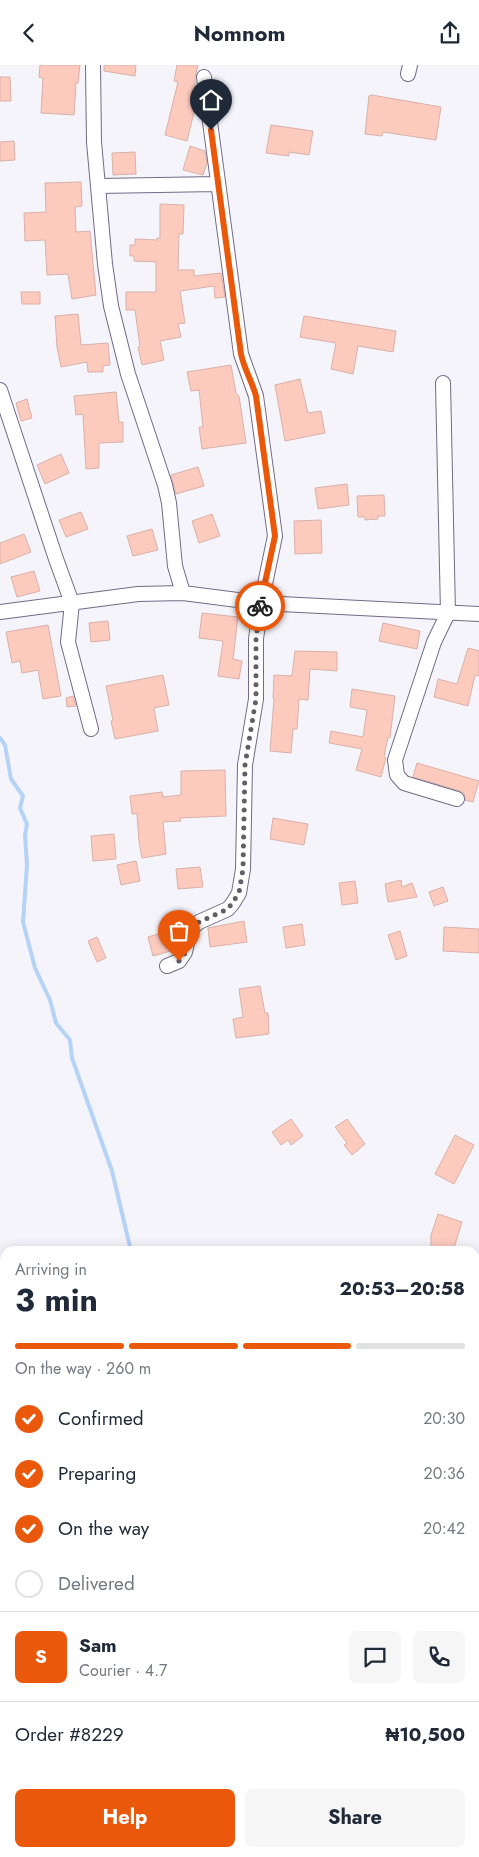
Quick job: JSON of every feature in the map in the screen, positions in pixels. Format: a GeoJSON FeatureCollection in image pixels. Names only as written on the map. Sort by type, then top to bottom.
{"type":"FeatureCollection","features":[{"type":"Feature","properties":{"kind":"street"},"geometry":{"type":"LineString","coordinates":[[93,65],[94,142],[111,306],[128,374],[165,485],[169,503],[175,566],[183,593]]}},
{"type":"Feature","properties":{"kind":"street"},"geometry":{"type":"LineString","coordinates":[[167,966],[179,961],[185,953],[192,928],[199,922],[228,909],[239,893],[243,869],[245,765],[256,699],[256,639],[261,603],[275,536],[256,396],[241,354],[204,77]]}},
{"type":"Feature","properties":{"kind":"street"},"geometry":{"type":"LineString","coordinates":[[98,186],[218,184]]}},
{"type":"Feature","properties":{"kind":"street"},"geometry":{"type":"LineString","coordinates":[[442,383],[448,613],[434,642],[395,760],[397,775],[404,783],[457,799]]}},
{"type":"Feature","properties":{"kind":"street"},"geometry":{"type":"LineString","coordinates":[[0,390],[72,603],[68,642],[91,729]]}},
{"type":"Feature","properties":{"kind":"street"},"geometry":{"type":"LineString","coordinates":[[0,612],[138,594],[183,593],[261,603],[479,614]]}},
{"type":"Feature","properties":{"kind":"building"},"geometry":{"type":"Polygon","coordinates":[[[40,65],[80,65],[78,83],[76,83],[74,115],[41,113],[43,78],[39,77],[40,65]]]}},
{"type":"Feature","properties":{"kind":"building"},"geometry":{"type":"Polygon","coordinates":[[[104,65],[136,65],[135,76],[104,71],[104,65]]]}},
{"type":"Feature","properties":{"kind":"building"},"geometry":{"type":"Polygon","coordinates":[[[177,65],[198,65],[195,78],[195,93],[198,96],[187,141],[165,135],[178,82],[174,81],[177,65]]]}},
{"type":"Feature","properties":{"kind":"building"},"geometry":{"type":"Polygon","coordinates":[[[0,77],[10,77],[11,101],[0,101],[0,77]]]}},
{"type":"Feature","properties":{"kind":"building"},"geometry":{"type":"Polygon","coordinates":[[[369,96],[441,107],[436,140],[383,132],[382,136],[365,134],[369,96]]]}},
{"type":"Feature","properties":{"kind":"building"},"geometry":{"type":"Polygon","coordinates":[[[271,125],[313,131],[309,155],[289,152],[289,156],[266,153],[271,125]]]}},
{"type":"Feature","properties":{"kind":"building"},"geometry":{"type":"Polygon","coordinates":[[[14,141],[15,160],[0,161],[0,142],[14,141]]]}},
{"type":"Feature","properties":{"kind":"building"},"geometry":{"type":"Polygon","coordinates":[[[190,146],[205,151],[207,163],[203,175],[183,170],[190,146]]]}},
{"type":"Feature","properties":{"kind":"building"},"geometry":{"type":"Polygon","coordinates":[[[135,152],[136,174],[113,175],[112,153],[135,152]]]}},
{"type":"Feature","properties":{"kind":"building"},"geometry":{"type":"Polygon","coordinates":[[[81,182],[82,206],[75,207],[76,232],[90,231],[96,295],[72,299],[68,274],[47,275],[45,240],[25,241],[24,213],[46,212],[45,183],[81,182]]]}},
{"type":"Feature","properties":{"kind":"building"},"geometry":{"type":"Polygon","coordinates":[[[160,204],[184,205],[183,234],[179,234],[178,270],[194,270],[194,276],[221,273],[225,297],[215,298],[214,286],[180,291],[185,323],[178,324],[181,337],[160,341],[164,360],[142,365],[138,347],[140,346],[135,310],[126,310],[126,292],[156,292],[156,262],[134,261],[134,256],[130,256],[130,245],[135,245],[135,239],[157,240],[157,238],[160,238],[160,204]]]}},
{"type":"Feature","properties":{"kind":"building"},"geometry":{"type":"Polygon","coordinates":[[[21,292],[40,292],[40,304],[22,304],[21,292]]]}},
{"type":"Feature","properties":{"kind":"building"},"geometry":{"type":"Polygon","coordinates":[[[78,314],[81,345],[108,343],[110,365],[103,366],[103,372],[88,372],[87,362],[61,367],[57,347],[55,316],[78,314]]]}},
{"type":"Feature","properties":{"kind":"building"},"geometry":{"type":"Polygon","coordinates":[[[304,316],[396,331],[393,352],[358,346],[353,374],[331,369],[336,343],[300,337],[304,316]]]}},
{"type":"Feature","properties":{"kind":"building"},"geometry":{"type":"Polygon","coordinates":[[[231,365],[236,393],[239,396],[246,443],[202,449],[199,427],[203,427],[199,390],[191,391],[187,372],[231,365]]]}},
{"type":"Feature","properties":{"kind":"building"},"geometry":{"type":"Polygon","coordinates":[[[300,379],[308,413],[321,411],[325,433],[285,441],[275,385],[300,379]]]}},
{"type":"Feature","properties":{"kind":"building"},"geometry":{"type":"Polygon","coordinates":[[[116,392],[119,422],[123,422],[123,442],[99,443],[99,468],[86,469],[83,414],[76,415],[74,396],[116,392]]]}},
{"type":"Feature","properties":{"kind":"building"},"geometry":{"type":"Polygon","coordinates":[[[27,399],[32,418],[21,421],[16,403],[27,399]]]}},
{"type":"Feature","properties":{"kind":"building"},"geometry":{"type":"Polygon","coordinates":[[[61,454],[69,473],[45,484],[37,465],[61,454]]]}},
{"type":"Feature","properties":{"kind":"building"},"geometry":{"type":"Polygon","coordinates":[[[198,467],[204,486],[176,494],[171,475],[198,467]]]}},
{"type":"Feature","properties":{"kind":"building"},"geometry":{"type":"Polygon","coordinates":[[[347,484],[349,505],[318,509],[315,488],[347,484]]]}},
{"type":"Feature","properties":{"kind":"building"},"geometry":{"type":"Polygon","coordinates":[[[384,495],[385,516],[378,516],[378,519],[365,520],[365,517],[358,517],[357,496],[384,495]]]}},
{"type":"Feature","properties":{"kind":"building"},"geometry":{"type":"Polygon","coordinates":[[[81,512],[88,529],[66,537],[59,520],[81,512]]]}},
{"type":"Feature","properties":{"kind":"building"},"geometry":{"type":"Polygon","coordinates":[[[212,514],[220,536],[199,543],[192,521],[212,514]]]}},
{"type":"Feature","properties":{"kind":"building"},"geometry":{"type":"Polygon","coordinates":[[[321,520],[322,553],[295,554],[294,521],[321,520]]]}},
{"type":"Feature","properties":{"kind":"building"},"geometry":{"type":"Polygon","coordinates":[[[152,529],[158,550],[133,556],[127,536],[152,529]]]}},
{"type":"Feature","properties":{"kind":"building"},"geometry":{"type":"Polygon","coordinates":[[[24,534],[31,552],[0,564],[0,543],[24,534]]]}},
{"type":"Feature","properties":{"kind":"building"},"geometry":{"type":"Polygon","coordinates":[[[34,571],[40,591],[17,597],[11,577],[34,571]]]}},
{"type":"Feature","properties":{"kind":"building"},"geometry":{"type":"Polygon","coordinates":[[[202,613],[238,617],[233,659],[242,661],[239,679],[218,676],[223,641],[199,638],[202,613]]]}},
{"type":"Feature","properties":{"kind":"building"},"geometry":{"type":"Polygon","coordinates":[[[108,621],[110,640],[91,642],[89,623],[108,621]]]}},
{"type":"Feature","properties":{"kind":"building"},"geometry":{"type":"Polygon","coordinates":[[[383,623],[420,631],[417,649],[379,641],[383,623]]]}},
{"type":"Feature","properties":{"kind":"building"},"geometry":{"type":"Polygon","coordinates":[[[48,625],[61,696],[43,699],[38,670],[22,673],[20,661],[12,663],[6,632],[48,625]]]}},
{"type":"Feature","properties":{"kind":"building"},"geometry":{"type":"Polygon","coordinates":[[[468,648],[479,651],[479,676],[475,675],[468,706],[434,697],[438,679],[457,684],[468,648]]]}},
{"type":"Feature","properties":{"kind":"building"},"geometry":{"type":"Polygon","coordinates":[[[295,651],[337,652],[337,671],[310,669],[308,700],[299,699],[297,729],[293,729],[291,753],[270,751],[274,675],[292,676],[295,651]]]}},
{"type":"Feature","properties":{"kind":"building"},"geometry":{"type":"Polygon","coordinates":[[[163,675],[169,705],[154,708],[158,731],[115,739],[106,686],[163,675]]]}},
{"type":"Feature","properties":{"kind":"building"},"geometry":{"type":"Polygon","coordinates":[[[352,689],[395,696],[390,738],[388,737],[384,757],[386,758],[381,777],[356,770],[362,749],[329,743],[331,731],[363,737],[367,710],[350,707],[352,689]]]}},
{"type":"Feature","properties":{"kind":"building"},"geometry":{"type":"Polygon","coordinates":[[[73,696],[76,706],[67,707],[66,698],[73,696]]]}},
{"type":"Feature","properties":{"kind":"building"},"geometry":{"type":"Polygon","coordinates":[[[417,763],[479,781],[473,802],[465,800],[464,793],[460,791],[413,777],[417,763]]]}},
{"type":"Feature","properties":{"kind":"building"},"geometry":{"type":"Polygon","coordinates":[[[225,770],[226,816],[180,818],[181,821],[163,822],[166,854],[142,858],[137,814],[132,814],[130,796],[162,792],[163,797],[181,795],[181,771],[225,770]]]}},
{"type":"Feature","properties":{"kind":"building"},"geometry":{"type":"Polygon","coordinates":[[[273,818],[308,824],[304,845],[270,839],[273,818]]]}},
{"type":"Feature","properties":{"kind":"building"},"geometry":{"type":"Polygon","coordinates":[[[114,834],[116,859],[93,861],[91,836],[114,834]]]}},
{"type":"Feature","properties":{"kind":"building"},"geometry":{"type":"Polygon","coordinates":[[[136,861],[140,881],[121,885],[117,865],[136,861]]]}},
{"type":"Feature","properties":{"kind":"building"},"geometry":{"type":"Polygon","coordinates":[[[200,867],[203,887],[178,889],[176,869],[200,867]]]}},
{"type":"Feature","properties":{"kind":"building"},"geometry":{"type":"Polygon","coordinates":[[[401,880],[402,887],[412,883],[417,897],[388,902],[385,884],[401,880]]]}},
{"type":"Feature","properties":{"kind":"building"},"geometry":{"type":"Polygon","coordinates":[[[355,881],[358,903],[342,905],[339,883],[355,881]]]}},
{"type":"Feature","properties":{"kind":"building"},"geometry":{"type":"Polygon","coordinates":[[[443,887],[448,901],[434,906],[429,892],[443,887]]]}},
{"type":"Feature","properties":{"kind":"building"},"geometry":{"type":"Polygon","coordinates":[[[244,921],[247,942],[210,947],[208,928],[244,921]]]}},
{"type":"Feature","properties":{"kind":"building"},"geometry":{"type":"Polygon","coordinates":[[[302,924],[305,945],[286,948],[283,927],[302,924]]]}},
{"type":"Feature","properties":{"kind":"building"},"geometry":{"type":"Polygon","coordinates":[[[444,927],[479,929],[479,953],[443,951],[444,927]]]}},
{"type":"Feature","properties":{"kind":"building"},"geometry":{"type":"Polygon","coordinates":[[[168,931],[174,950],[153,956],[148,937],[168,931]]]}},
{"type":"Feature","properties":{"kind":"building"},"geometry":{"type":"Polygon","coordinates":[[[400,931],[407,956],[396,960],[388,935],[400,931]]]}},
{"type":"Feature","properties":{"kind":"building"},"geometry":{"type":"Polygon","coordinates":[[[97,937],[106,958],[97,962],[88,941],[97,937]]]}},
{"type":"Feature","properties":{"kind":"building"},"geometry":{"type":"Polygon","coordinates":[[[260,986],[265,1013],[268,1013],[269,1034],[236,1038],[233,1019],[243,1017],[239,989],[260,986]]]}},
{"type":"Feature","properties":{"kind":"building"},"geometry":{"type":"Polygon","coordinates":[[[291,1119],[303,1136],[291,1145],[288,1140],[281,1145],[272,1132],[291,1119]]]}},
{"type":"Feature","properties":{"kind":"building"},"geometry":{"type":"Polygon","coordinates":[[[347,1119],[365,1144],[352,1155],[344,1145],[347,1143],[335,1127],[347,1119]]]}},
{"type":"Feature","properties":{"kind":"building"},"geometry":{"type":"Polygon","coordinates":[[[455,1135],[474,1145],[454,1184],[435,1174],[455,1135]]]}},
{"type":"Feature","properties":{"kind":"building"},"geometry":{"type":"Polygon","coordinates":[[[438,1214],[462,1222],[455,1246],[431,1246],[431,1235],[438,1214]]]}},
{"type":"Feature","properties":{"kind":"waterway"},"geometry":{"type":"LineString","coordinates":[[0,738],[5,745],[11,779],[23,796],[20,808],[27,824],[25,835],[27,865],[23,922],[35,968],[50,1000],[56,1023],[70,1040],[72,1058],[112,1171],[130,1246]]}},
{"type":"Feature","properties":{"kind":"way so far"},"geometry":{"type":"LineString","coordinates":[[179,961],[185,953],[192,928],[199,922],[228,909],[239,893],[243,869],[245,765],[256,699],[256,639],[260,606]]}},
{"type":"Feature","properties":{"kind":"route"},"geometry":{"type":"LineString","coordinates":[[211,130],[241,354],[256,396],[275,536],[260,606]]}}]}
